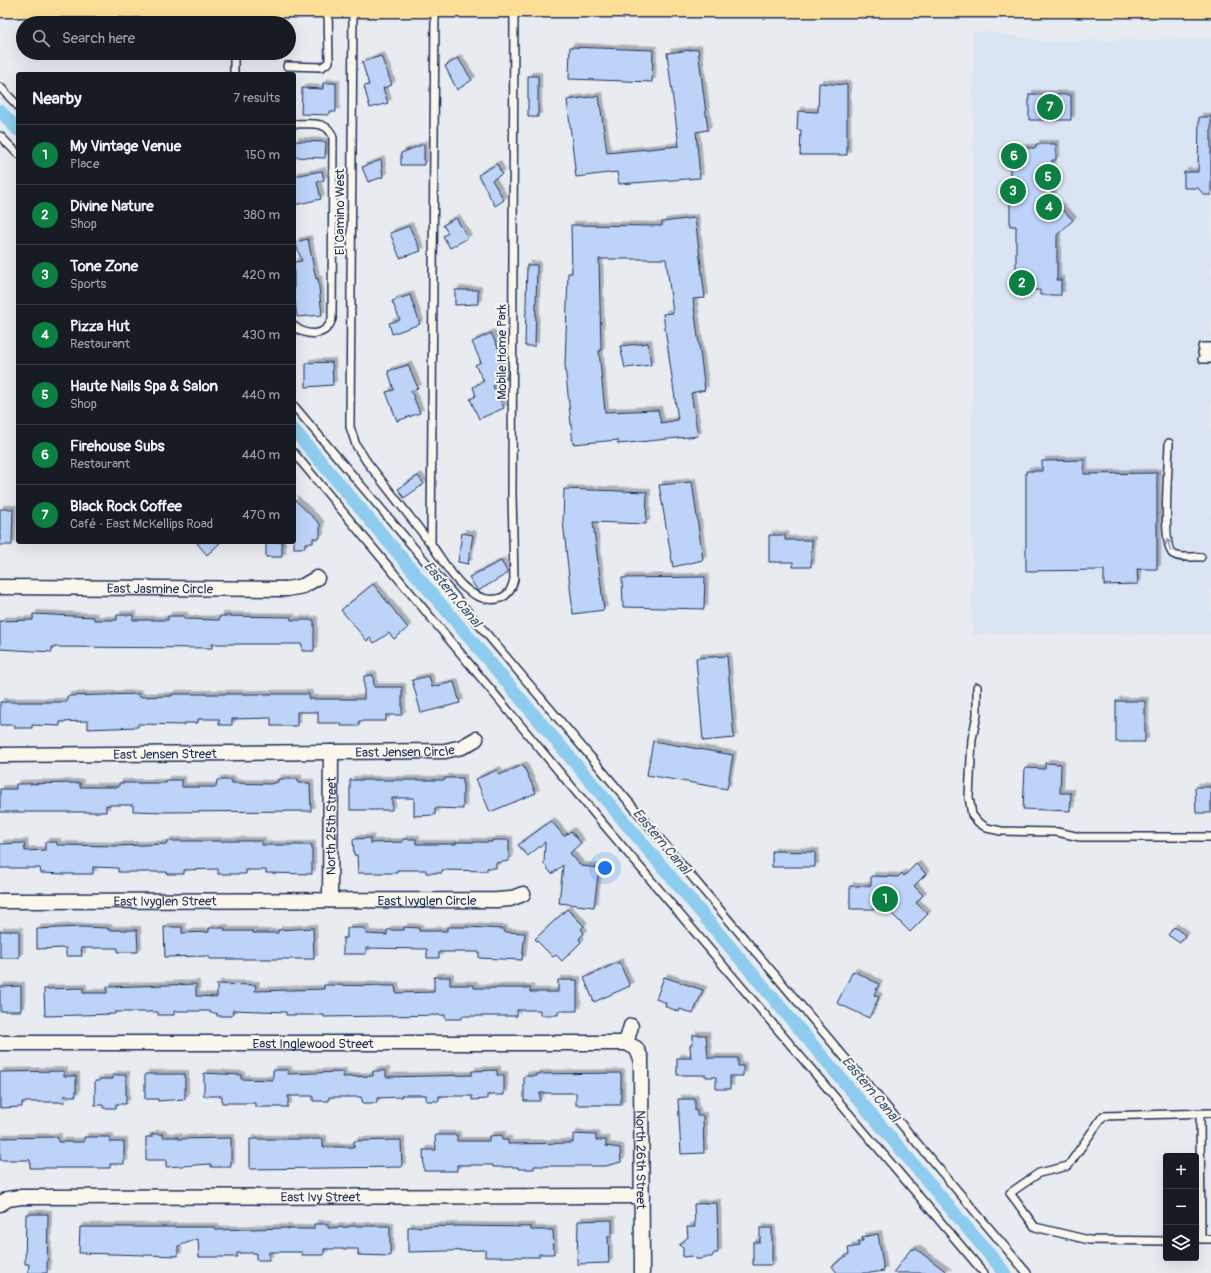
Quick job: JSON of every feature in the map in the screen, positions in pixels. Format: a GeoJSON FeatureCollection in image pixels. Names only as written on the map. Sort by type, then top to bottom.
{"type":"FeatureCollection","features":[{"type":"Feature","properties":{"kind":"main road"},"geometry":{"type":"LineString","coordinates":[[6,4],[80,3],[233,9],[302,3],[328,6],[435,6],[660,2],[1211,6]]}},
{"type":"Feature","properties":{"kind":"street","name":"East Jasmine Circle"},"geometry":{"type":"LineString","coordinates":[[0,587],[287,589],[303,586],[317,578]]}},
{"type":"Feature","properties":{"kind":"street","name":"East Jensen Circle"},"geometry":{"type":"LineString","coordinates":[[330,752],[445,751],[462,747],[476,739]]}},
{"type":"Feature","properties":{"kind":"street","name":"East Jensen Street"},"geometry":{"type":"LineString","coordinates":[[0,755],[330,752]]}},
{"type":"Feature","properties":{"kind":"street","name":"North 25th Street"},"geometry":{"type":"LineString","coordinates":[[330,752],[330,900]]}},
{"type":"Feature","properties":{"kind":"street","name":"East Ivyglen Circle"},"geometry":{"type":"LineString","coordinates":[[330,900],[496,900],[510,899],[523,894]]}},
{"type":"Feature","properties":{"kind":"street","name":"East Ivyglen Street"},"geometry":{"type":"LineString","coordinates":[[0,901],[330,900]]}},
{"type":"Feature","properties":{"kind":"street"},"geometry":{"type":"LineString","coordinates":[[631,1026],[631,1045]]}},
{"type":"Feature","properties":{"kind":"street","name":"East Inglewood Street"},"geometry":{"type":"LineString","coordinates":[[0,1043],[631,1045]]}},
{"type":"Feature","properties":{"kind":"street","name":"North 26th Street"},"geometry":{"type":"LineString","coordinates":[[631,1045],[639,1053],[641,1064],[642,1273]]}},
{"type":"Feature","properties":{"kind":"street","name":"East Ivy Street"},"geometry":{"type":"LineString","coordinates":[[0,1204],[8,1199],[22,1197],[642,1196]]}},
{"type":"Feature","properties":{"kind":"lane","name":"Mobile Home Park"},"geometry":{"type":"LineString","coordinates":[[350,419],[352,436],[360,453],[454,575],[471,593],[479,597],[494,599],[501,598],[510,591],[514,579],[512,494],[526,4]]}},
{"type":"Feature","properties":{"kind":"lane"},"geometry":{"type":"LineString","coordinates":[[287,66],[322,67],[329,62],[328,6]]}},
{"type":"Feature","properties":{"kind":"lane","name":"El Camino West"},"geometry":{"type":"LineString","coordinates":[[350,419],[353,6]]}},
{"type":"Feature","properties":{"kind":"lane"},"geometry":{"type":"LineString","coordinates":[[431,544],[435,6]]}},
{"type":"Feature","properties":{"kind":"lane"},"geometry":{"type":"LineString","coordinates":[[234,60],[234,72]]}},
{"type":"Feature","properties":{"kind":"lane"},"geometry":{"type":"LineString","coordinates":[[0,87],[16,104]]}},
{"type":"Feature","properties":{"kind":"lane"},"geometry":{"type":"LineString","coordinates":[[296,124],[320,125],[327,128],[332,134],[333,146],[332,320],[327,329],[318,334],[304,333],[296,327]]}},
{"type":"Feature","properties":{"kind":"lane"},"geometry":{"type":"LineString","coordinates":[[0,136],[16,152]]}},
{"type":"Feature","properties":{"kind":"lane"},"geometry":{"type":"LineString","coordinates":[[1202,353],[1211,347]]}},
{"type":"Feature","properties":{"kind":"lane"},"geometry":{"type":"LineString","coordinates":[[1202,353],[1211,353]]}},
{"type":"Feature","properties":{"kind":"lane"},"geometry":{"type":"LineString","coordinates":[[1202,353],[1211,359]]}},
{"type":"Feature","properties":{"kind":"lane"},"geometry":{"type":"LineString","coordinates":[[296,408],[1027,1273]]}},
{"type":"Feature","properties":{"kind":"lane"},"geometry":{"type":"LineString","coordinates":[[1169,443],[1167,546],[1173,554],[1178,556],[1201,556]]}},
{"type":"Feature","properties":{"kind":"lane"},"geometry":{"type":"LineString","coordinates":[[296,455],[572,786],[984,1273]]}},
{"type":"Feature","properties":{"kind":"lane"},"geometry":{"type":"LineString","coordinates":[[977,687],[977,715],[972,739],[969,797],[972,815],[978,822],[987,828],[1002,831],[1057,832],[1080,836],[1211,837]]}},
{"type":"Feature","properties":{"kind":"lane"},"geometry":{"type":"LineString","coordinates":[[1163,1241],[1090,1240],[1035,1227],[1010,1193],[1039,1173],[1068,1166],[1103,1116],[1211,1113]]}},
{"type":"Feature","properties":{"kind":"lane"},"geometry":{"type":"LineString","coordinates":[[1200,1114],[1199,1239],[1211,1239]]}},
{"type":"Feature","properties":{"kind":"shaded area"},"geometry":{"type":"Polygon","coordinates":[[[973,32],[989,32],[1045,41],[1211,39],[1211,635],[972,634],[973,32]]]}},
{"type":"Feature","properties":{"kind":"building"},"geometry":{"type":"Polygon","coordinates":[[[570,47],[653,50],[652,82],[569,79],[570,47]]]}},
{"type":"Feature","properties":{"kind":"building"},"geometry":{"type":"Polygon","coordinates":[[[698,49],[708,130],[696,132],[700,178],[619,184],[617,172],[576,177],[567,100],[599,96],[607,153],[679,146],[667,53],[698,49]]]}},
{"type":"Feature","properties":{"kind":"building"},"geometry":{"type":"Polygon","coordinates":[[[381,56],[392,85],[383,88],[388,103],[370,108],[364,86],[369,85],[362,62],[381,56]]]}},
{"type":"Feature","properties":{"kind":"building"},"geometry":{"type":"Polygon","coordinates":[[[458,58],[472,80],[457,90],[445,66],[458,58]]]}},
{"type":"Feature","properties":{"kind":"building"},"geometry":{"type":"Polygon","coordinates":[[[528,76],[538,76],[538,117],[528,117],[528,76]]]}},
{"type":"Feature","properties":{"kind":"building"},"geometry":{"type":"Polygon","coordinates":[[[323,83],[336,83],[336,112],[329,112],[329,115],[301,114],[302,88],[323,89],[323,83]]]}},
{"type":"Feature","properties":{"kind":"building"},"geometry":{"type":"Polygon","coordinates":[[[819,83],[847,85],[847,155],[800,155],[801,130],[797,130],[798,111],[818,112],[819,83]]]}},
{"type":"Feature","properties":{"kind":"building"},"geometry":{"type":"Polygon","coordinates":[[[1029,94],[1071,95],[1071,120],[1029,120],[1029,94]]]}},
{"type":"Feature","properties":{"kind":"building"},"geometry":{"type":"Polygon","coordinates":[[[1199,117],[1211,117],[1211,195],[1204,195],[1198,188],[1184,188],[1184,172],[1198,172],[1199,117]]]}},
{"type":"Feature","properties":{"kind":"building"},"geometry":{"type":"Polygon","coordinates":[[[296,141],[326,142],[325,158],[296,157],[296,141]]]}},
{"type":"Feature","properties":{"kind":"building"},"geometry":{"type":"Polygon","coordinates":[[[424,144],[424,165],[401,165],[401,153],[424,144]]]}},
{"type":"Feature","properties":{"kind":"building"},"geometry":{"type":"Polygon","coordinates":[[[1036,144],[1056,144],[1056,160],[1052,160],[1052,200],[1073,220],[1057,235],[1057,280],[1061,280],[1061,295],[1040,295],[1040,290],[1016,290],[1016,226],[1010,226],[1010,148],[1036,148],[1036,144]]]}},
{"type":"Feature","properties":{"kind":"building"},"geometry":{"type":"Polygon","coordinates":[[[381,160],[383,177],[368,182],[362,167],[381,160]]]}},
{"type":"Feature","properties":{"kind":"building"},"geometry":{"type":"Polygon","coordinates":[[[497,164],[502,174],[492,180],[504,200],[495,206],[478,175],[497,164]]]}},
{"type":"Feature","properties":{"kind":"building"},"geometry":{"type":"Polygon","coordinates":[[[322,171],[324,180],[317,182],[321,199],[296,205],[296,176],[322,171]]]}},
{"type":"Feature","properties":{"kind":"building"},"geometry":{"type":"Polygon","coordinates":[[[456,218],[468,238],[450,248],[443,236],[448,233],[443,225],[456,218]]]}},
{"type":"Feature","properties":{"kind":"building"},"geometry":{"type":"Polygon","coordinates":[[[695,218],[705,298],[693,299],[705,390],[691,393],[698,436],[618,444],[618,440],[573,444],[565,365],[568,273],[572,273],[571,225],[662,226],[662,222],[695,218]],[[599,259],[601,351],[599,351],[605,412],[658,410],[661,423],[678,420],[663,314],[673,313],[666,259],[599,259]]]}},
{"type":"Feature","properties":{"kind":"building"},"geometry":{"type":"Polygon","coordinates":[[[409,226],[421,251],[400,258],[390,233],[409,226]]]}},
{"type":"Feature","properties":{"kind":"building"},"geometry":{"type":"Polygon","coordinates":[[[308,239],[316,279],[318,278],[322,315],[297,317],[296,262],[302,261],[296,242],[308,239]]]}},
{"type":"Feature","properties":{"kind":"building"},"geometry":{"type":"Polygon","coordinates":[[[527,265],[537,265],[535,346],[525,346],[527,265]]]}},
{"type":"Feature","properties":{"kind":"building"},"geometry":{"type":"Polygon","coordinates":[[[455,290],[478,290],[478,304],[455,305],[455,290]]]}},
{"type":"Feature","properties":{"kind":"building"},"geometry":{"type":"Polygon","coordinates":[[[410,295],[420,324],[392,334],[389,323],[400,320],[392,301],[410,295]]]}},
{"type":"Feature","properties":{"kind":"building"},"geometry":{"type":"Polygon","coordinates":[[[491,333],[503,358],[498,360],[507,379],[493,386],[504,408],[479,419],[470,399],[476,396],[473,387],[484,381],[475,365],[481,362],[472,342],[491,333]]]}},
{"type":"Feature","properties":{"kind":"building"},"geometry":{"type":"Polygon","coordinates":[[[648,343],[651,365],[625,368],[620,346],[648,343]]]}},
{"type":"Feature","properties":{"kind":"building"},"geometry":{"type":"Polygon","coordinates":[[[332,362],[333,385],[306,387],[306,363],[332,362]]]}},
{"type":"Feature","properties":{"kind":"building"},"geometry":{"type":"Polygon","coordinates":[[[408,365],[418,388],[411,391],[420,413],[397,421],[386,392],[394,390],[388,371],[408,365]]]}},
{"type":"Feature","properties":{"kind":"building"},"geometry":{"type":"Polygon","coordinates":[[[1084,460],[1084,474],[1157,473],[1157,569],[1137,569],[1138,584],[1104,585],[1104,570],[1026,571],[1026,471],[1042,471],[1042,461],[1084,460]]]}},
{"type":"Feature","properties":{"kind":"building"},"geometry":{"type":"Polygon","coordinates":[[[418,476],[424,484],[404,498],[398,489],[418,476]]]}},
{"type":"Feature","properties":{"kind":"building"},"geometry":{"type":"Polygon","coordinates":[[[692,482],[703,560],[673,567],[659,485],[692,482]]]}},
{"type":"Feature","properties":{"kind":"building"},"geometry":{"type":"Polygon","coordinates":[[[564,489],[647,492],[646,524],[593,522],[604,610],[573,614],[563,521],[564,489]]]}},
{"type":"Feature","properties":{"kind":"building"},"geometry":{"type":"Polygon","coordinates":[[[296,501],[320,524],[320,538],[313,538],[313,543],[305,543],[305,548],[294,548],[294,544],[296,544],[296,501]]]}},
{"type":"Feature","properties":{"kind":"building"},"geometry":{"type":"Polygon","coordinates":[[[0,509],[13,509],[12,545],[0,545],[0,509]]]}},
{"type":"Feature","properties":{"kind":"building"},"geometry":{"type":"Polygon","coordinates":[[[462,533],[473,535],[468,564],[458,562],[462,533]]]}},
{"type":"Feature","properties":{"kind":"building"},"geometry":{"type":"Polygon","coordinates":[[[769,535],[785,535],[785,540],[812,540],[811,567],[793,567],[793,562],[769,562],[769,535]]]}},
{"type":"Feature","properties":{"kind":"building"},"geometry":{"type":"Polygon","coordinates":[[[198,544],[219,544],[207,555],[198,544]]]}},
{"type":"Feature","properties":{"kind":"building"},"geometry":{"type":"Polygon","coordinates":[[[266,544],[282,544],[282,557],[266,557],[266,544]]]}},
{"type":"Feature","properties":{"kind":"building"},"geometry":{"type":"Polygon","coordinates":[[[501,561],[508,573],[478,591],[469,577],[501,561]]]}},
{"type":"Feature","properties":{"kind":"building"},"geometry":{"type":"Polygon","coordinates":[[[705,577],[704,609],[623,607],[622,578],[705,577]]]}},
{"type":"Feature","properties":{"kind":"building"},"geometry":{"type":"Polygon","coordinates":[[[373,584],[408,628],[394,639],[389,633],[374,643],[370,638],[367,641],[341,610],[373,584]]]}},
{"type":"Feature","properties":{"kind":"building"},"geometry":{"type":"Polygon","coordinates":[[[33,614],[94,617],[94,620],[117,620],[117,615],[133,615],[133,620],[168,620],[168,616],[184,616],[184,619],[219,620],[220,616],[291,617],[291,620],[314,620],[314,651],[302,651],[302,644],[212,644],[212,648],[52,647],[52,652],[0,649],[0,621],[33,620],[33,614]]]}},
{"type":"Feature","properties":{"kind":"building"},"geometry":{"type":"Polygon","coordinates":[[[727,656],[734,738],[703,741],[696,658],[727,656]]]}},
{"type":"Feature","properties":{"kind":"building"},"geometry":{"type":"Polygon","coordinates":[[[373,675],[374,687],[402,687],[402,715],[386,715],[386,721],[359,721],[359,726],[341,726],[341,723],[318,723],[318,712],[297,712],[297,726],[271,726],[271,718],[232,719],[232,725],[219,725],[219,719],[198,719],[198,723],[184,723],[184,725],[138,724],[138,727],[88,729],[88,721],[60,722],[60,726],[32,725],[32,728],[15,728],[15,725],[0,725],[0,702],[67,702],[67,696],[139,694],[139,697],[172,696],[172,694],[309,694],[309,699],[364,699],[364,676],[373,675]]]}},
{"type":"Feature","properties":{"kind":"building"},"geometry":{"type":"Polygon","coordinates":[[[429,676],[432,687],[454,682],[460,703],[421,713],[412,680],[429,676]]]}},
{"type":"Feature","properties":{"kind":"building"},"geometry":{"type":"Polygon","coordinates":[[[1116,701],[1145,701],[1145,742],[1116,742],[1116,701]]]}},
{"type":"Feature","properties":{"kind":"building"},"geometry":{"type":"Polygon","coordinates":[[[653,741],[733,755],[727,789],[647,775],[653,741]]]}},
{"type":"Feature","properties":{"kind":"building"},"geometry":{"type":"Polygon","coordinates":[[[1045,763],[1061,764],[1060,793],[1071,793],[1070,811],[1023,809],[1025,768],[1045,769],[1045,763]]]}},
{"type":"Feature","properties":{"kind":"building"},"geometry":{"type":"Polygon","coordinates":[[[523,765],[536,793],[490,812],[476,779],[497,770],[499,775],[523,765]]]}},
{"type":"Feature","properties":{"kind":"building"},"geometry":{"type":"Polygon","coordinates":[[[445,778],[463,778],[463,809],[435,808],[435,815],[414,816],[414,798],[392,798],[392,810],[350,810],[350,780],[445,780],[445,778]]]}},
{"type":"Feature","properties":{"kind":"building"},"geometry":{"type":"Polygon","coordinates":[[[278,779],[298,779],[298,783],[310,783],[311,811],[166,812],[133,811],[133,805],[106,805],[106,812],[0,812],[0,789],[16,789],[16,784],[80,783],[80,787],[119,787],[119,783],[166,783],[166,780],[182,780],[182,787],[216,787],[217,780],[232,780],[232,783],[270,784],[278,782],[278,779]]]}},
{"type":"Feature","properties":{"kind":"building"},"geometry":{"type":"Polygon","coordinates":[[[1195,787],[1211,787],[1211,813],[1196,813],[1195,787]]]}},
{"type":"Feature","properties":{"kind":"building"},"geometry":{"type":"Polygon","coordinates":[[[551,821],[564,836],[571,831],[581,843],[570,853],[581,866],[599,868],[594,907],[559,903],[563,865],[552,874],[544,864],[545,842],[528,856],[518,845],[551,821]]]}},
{"type":"Feature","properties":{"kind":"building"},"geometry":{"type":"Polygon","coordinates":[[[370,838],[370,843],[403,842],[403,839],[416,839],[416,844],[456,844],[456,842],[492,842],[492,840],[509,840],[509,861],[496,863],[496,868],[487,868],[487,871],[442,870],[442,873],[426,873],[426,870],[397,870],[397,873],[358,873],[357,855],[354,855],[353,839],[370,838]]]}},
{"type":"Feature","properties":{"kind":"building"},"geometry":{"type":"Polygon","coordinates":[[[167,841],[262,841],[262,845],[312,845],[312,874],[266,873],[266,870],[246,870],[246,874],[218,874],[218,869],[184,870],[184,874],[167,874],[167,872],[118,872],[118,868],[93,867],[93,874],[64,874],[41,873],[40,868],[0,868],[0,844],[24,843],[25,851],[45,850],[45,842],[57,842],[57,845],[118,846],[167,844],[167,841]]]}},
{"type":"Feature","properties":{"kind":"building"},"geometry":{"type":"Polygon","coordinates":[[[772,851],[815,852],[815,867],[772,867],[772,851]]]}},
{"type":"Feature","properties":{"kind":"building"},"geometry":{"type":"Polygon","coordinates":[[[916,864],[926,874],[914,886],[923,895],[916,903],[928,914],[910,932],[887,909],[850,909],[850,886],[871,886],[871,876],[898,877],[902,873],[904,876],[916,864]]]}},
{"type":"Feature","properties":{"kind":"building"},"geometry":{"type":"Polygon","coordinates":[[[567,909],[584,926],[581,929],[584,933],[579,939],[581,942],[562,961],[556,955],[553,957],[535,939],[567,909]]]}},
{"type":"Feature","properties":{"kind":"building"},"geometry":{"type":"Polygon","coordinates":[[[81,927],[108,928],[108,930],[137,930],[138,952],[118,952],[118,948],[81,948],[82,956],[66,956],[66,948],[37,949],[37,929],[81,927]]]}},
{"type":"Feature","properties":{"kind":"building"},"geometry":{"type":"Polygon","coordinates":[[[164,927],[182,927],[182,933],[209,932],[209,928],[225,928],[225,931],[278,933],[278,930],[313,928],[314,959],[209,959],[209,956],[165,957],[164,927]]]}},
{"type":"Feature","properties":{"kind":"building"},"geometry":{"type":"Polygon","coordinates":[[[404,927],[419,928],[419,931],[447,931],[447,927],[466,927],[504,929],[504,932],[525,933],[522,960],[479,958],[479,952],[439,952],[439,958],[427,958],[427,949],[366,948],[366,954],[343,954],[343,938],[347,938],[347,928],[365,928],[366,934],[387,935],[387,930],[404,930],[404,927]]]}},
{"type":"Feature","properties":{"kind":"building"},"geometry":{"type":"Polygon","coordinates":[[[1174,927],[1185,935],[1180,943],[1168,935],[1174,927]]]}},
{"type":"Feature","properties":{"kind":"building"},"geometry":{"type":"Polygon","coordinates":[[[0,931],[19,931],[19,958],[0,958],[0,931]]]}},
{"type":"Feature","properties":{"kind":"building"},"geometry":{"type":"Polygon","coordinates":[[[619,962],[630,986],[594,1002],[584,978],[619,962]]]}},
{"type":"Feature","properties":{"kind":"building"},"geometry":{"type":"Polygon","coordinates":[[[853,971],[879,984],[874,995],[879,997],[869,1018],[837,1003],[853,971]]]}},
{"type":"Feature","properties":{"kind":"building"},"geometry":{"type":"Polygon","coordinates":[[[434,977],[450,977],[450,985],[474,985],[474,988],[530,988],[530,992],[558,992],[558,980],[577,980],[577,1011],[558,1011],[558,1015],[540,1015],[540,1010],[517,1010],[517,1016],[462,1016],[462,1019],[445,1019],[445,1015],[324,1017],[324,1015],[286,1015],[286,1012],[233,1010],[232,1016],[217,1016],[217,1013],[210,1013],[210,1011],[174,1011],[174,1015],[158,1015],[158,1012],[115,1012],[115,1014],[45,1016],[44,989],[83,988],[83,993],[107,993],[107,987],[196,984],[196,996],[217,997],[217,984],[256,985],[255,991],[324,989],[324,985],[395,986],[396,993],[434,992],[434,977]]]}},
{"type":"Feature","properties":{"kind":"building"},"geometry":{"type":"Polygon","coordinates":[[[664,977],[703,990],[693,1014],[680,1009],[679,1012],[665,1006],[666,1003],[656,999],[664,977]]]}},
{"type":"Feature","properties":{"kind":"building"},"geometry":{"type":"Polygon","coordinates":[[[21,986],[21,1011],[0,1011],[0,987],[21,986]]]}},
{"type":"Feature","properties":{"kind":"building"},"geometry":{"type":"Polygon","coordinates":[[[693,1035],[706,1035],[708,1058],[738,1058],[738,1066],[743,1066],[743,1076],[730,1076],[730,1089],[716,1089],[716,1077],[706,1077],[706,1075],[677,1075],[677,1058],[691,1058],[690,1046],[693,1042],[693,1035]]]}},
{"type":"Feature","properties":{"kind":"building"},"geometry":{"type":"Polygon","coordinates":[[[273,1070],[288,1070],[288,1074],[343,1072],[343,1077],[373,1076],[373,1071],[386,1071],[386,1077],[472,1075],[472,1071],[497,1070],[497,1075],[504,1075],[504,1095],[487,1095],[487,1099],[472,1100],[472,1096],[439,1096],[439,1101],[426,1101],[426,1095],[401,1095],[402,1097],[377,1098],[377,1103],[363,1103],[361,1097],[329,1097],[329,1101],[313,1101],[313,1096],[288,1096],[288,1107],[255,1107],[255,1103],[222,1103],[222,1096],[204,1096],[204,1073],[241,1075],[241,1079],[273,1080],[273,1070]]]}},
{"type":"Feature","properties":{"kind":"building"},"geometry":{"type":"Polygon","coordinates":[[[64,1071],[64,1076],[76,1076],[76,1096],[64,1096],[65,1102],[22,1102],[22,1107],[0,1108],[0,1072],[64,1071]]]}},
{"type":"Feature","properties":{"kind":"building"},"geometry":{"type":"Polygon","coordinates":[[[621,1073],[621,1105],[576,1105],[576,1093],[540,1093],[540,1101],[524,1101],[524,1076],[537,1076],[537,1074],[621,1073]]]}},
{"type":"Feature","properties":{"kind":"building"},"geometry":{"type":"Polygon","coordinates":[[[145,1074],[185,1074],[185,1099],[158,1101],[158,1099],[145,1099],[145,1074]]]}},
{"type":"Feature","properties":{"kind":"building"},"geometry":{"type":"Polygon","coordinates":[[[113,1075],[126,1075],[126,1104],[116,1104],[116,1108],[103,1108],[103,1105],[95,1105],[95,1081],[100,1081],[100,1079],[113,1079],[113,1075]]]}},
{"type":"Feature","properties":{"kind":"building"},"geometry":{"type":"Polygon","coordinates":[[[678,1099],[695,1099],[695,1111],[697,1111],[697,1116],[703,1116],[704,1153],[681,1154],[678,1099]]]}},
{"type":"Feature","properties":{"kind":"building"},"geometry":{"type":"Polygon","coordinates":[[[152,1134],[163,1134],[163,1137],[178,1137],[178,1139],[231,1138],[231,1167],[211,1167],[211,1164],[166,1167],[166,1160],[146,1160],[146,1137],[152,1137],[152,1134]]]}},
{"type":"Feature","properties":{"kind":"building"},"geometry":{"type":"Polygon","coordinates":[[[573,1134],[596,1135],[596,1140],[606,1140],[606,1146],[620,1148],[621,1162],[606,1166],[534,1166],[534,1169],[518,1169],[518,1167],[493,1167],[493,1165],[457,1165],[457,1171],[424,1171],[423,1150],[436,1150],[435,1135],[457,1135],[457,1141],[489,1141],[489,1136],[502,1135],[502,1140],[508,1140],[508,1144],[573,1143],[573,1134]]]}},
{"type":"Feature","properties":{"kind":"building"},"geometry":{"type":"Polygon","coordinates":[[[58,1137],[58,1142],[84,1142],[84,1137],[110,1137],[110,1142],[124,1142],[124,1164],[110,1164],[110,1168],[30,1168],[30,1160],[0,1160],[0,1138],[58,1137]]]}},
{"type":"Feature","properties":{"kind":"building"},"geometry":{"type":"Polygon","coordinates":[[[250,1139],[323,1139],[323,1147],[354,1147],[354,1141],[401,1140],[402,1167],[250,1169],[250,1139]]]}},
{"type":"Feature","properties":{"kind":"building"},"geometry":{"type":"Polygon","coordinates":[[[717,1203],[718,1253],[714,1253],[712,1257],[703,1257],[701,1259],[695,1259],[692,1256],[683,1257],[683,1248],[679,1245],[688,1237],[687,1227],[695,1227],[694,1204],[717,1203]]]}},
{"type":"Feature","properties":{"kind":"building"},"geometry":{"type":"Polygon","coordinates":[[[26,1214],[48,1214],[47,1273],[28,1273],[29,1264],[25,1264],[26,1214]]]}},
{"type":"Feature","properties":{"kind":"building"},"geometry":{"type":"Polygon","coordinates":[[[612,1220],[612,1236],[608,1236],[609,1263],[577,1264],[578,1221],[612,1220]]]}},
{"type":"Feature","properties":{"kind":"building"},"geometry":{"type":"Polygon","coordinates":[[[314,1224],[328,1224],[328,1228],[349,1226],[390,1226],[390,1256],[358,1255],[358,1249],[324,1249],[324,1255],[302,1255],[302,1252],[269,1252],[269,1260],[256,1260],[256,1253],[237,1253],[237,1257],[199,1257],[198,1239],[178,1246],[178,1256],[79,1253],[80,1227],[215,1227],[215,1230],[288,1228],[314,1229],[314,1224]]]}},
{"type":"Feature","properties":{"kind":"building"},"geometry":{"type":"Polygon","coordinates":[[[408,1227],[531,1227],[531,1230],[553,1230],[554,1254],[539,1254],[539,1257],[485,1257],[485,1250],[408,1252],[408,1227]]]}},
{"type":"Feature","properties":{"kind":"building"},"geometry":{"type":"Polygon","coordinates":[[[760,1228],[772,1228],[772,1265],[753,1265],[753,1242],[760,1242],[760,1228]]]}},
{"type":"Feature","properties":{"kind":"building"},"geometry":{"type":"Polygon","coordinates":[[[878,1234],[884,1271],[870,1273],[837,1273],[832,1266],[849,1254],[848,1248],[859,1246],[858,1241],[863,1241],[862,1237],[878,1234]]]}},
{"type":"Feature","properties":{"kind":"building"},"geometry":{"type":"Polygon","coordinates":[[[916,1249],[948,1273],[893,1273],[910,1250],[916,1249]]]}},
{"type":"Feature","properties":{"kind":"waterway","name":"Eastern Canal"},"geometry":{"type":"LineString","coordinates":[[0,111],[16,128]]}},
{"type":"Feature","properties":{"kind":"waterway","name":"Eastern Canal"},"geometry":{"type":"LineString","coordinates":[[296,432],[1005,1273]]}},
{"type":"Feature","properties":{"kind":"place","name":"Black Rock Coffee"},"geometry":{"type":"Point","coordinates":[1050,107]}},
{"type":"Feature","properties":{"kind":"place","name":"Firehouse Subs"},"geometry":{"type":"Point","coordinates":[1014,156]}},
{"type":"Feature","properties":{"kind":"place","name":"Haute Nails Spa & Salon"},"geometry":{"type":"Point","coordinates":[1048,177]}},
{"type":"Feature","properties":{"kind":"place","name":"Tone Zone"},"geometry":{"type":"Point","coordinates":[1013,191]}},
{"type":"Feature","properties":{"kind":"place","name":"Pizza Hut"},"geometry":{"type":"Point","coordinates":[1049,207]}},
{"type":"Feature","properties":{"kind":"place","name":"Divine Nature"},"geometry":{"type":"Point","coordinates":[1022,283]}},
{"type":"Feature","properties":{"kind":"place","name":"My Vintage Venue"},"geometry":{"type":"Point","coordinates":[885,899]}}]}
